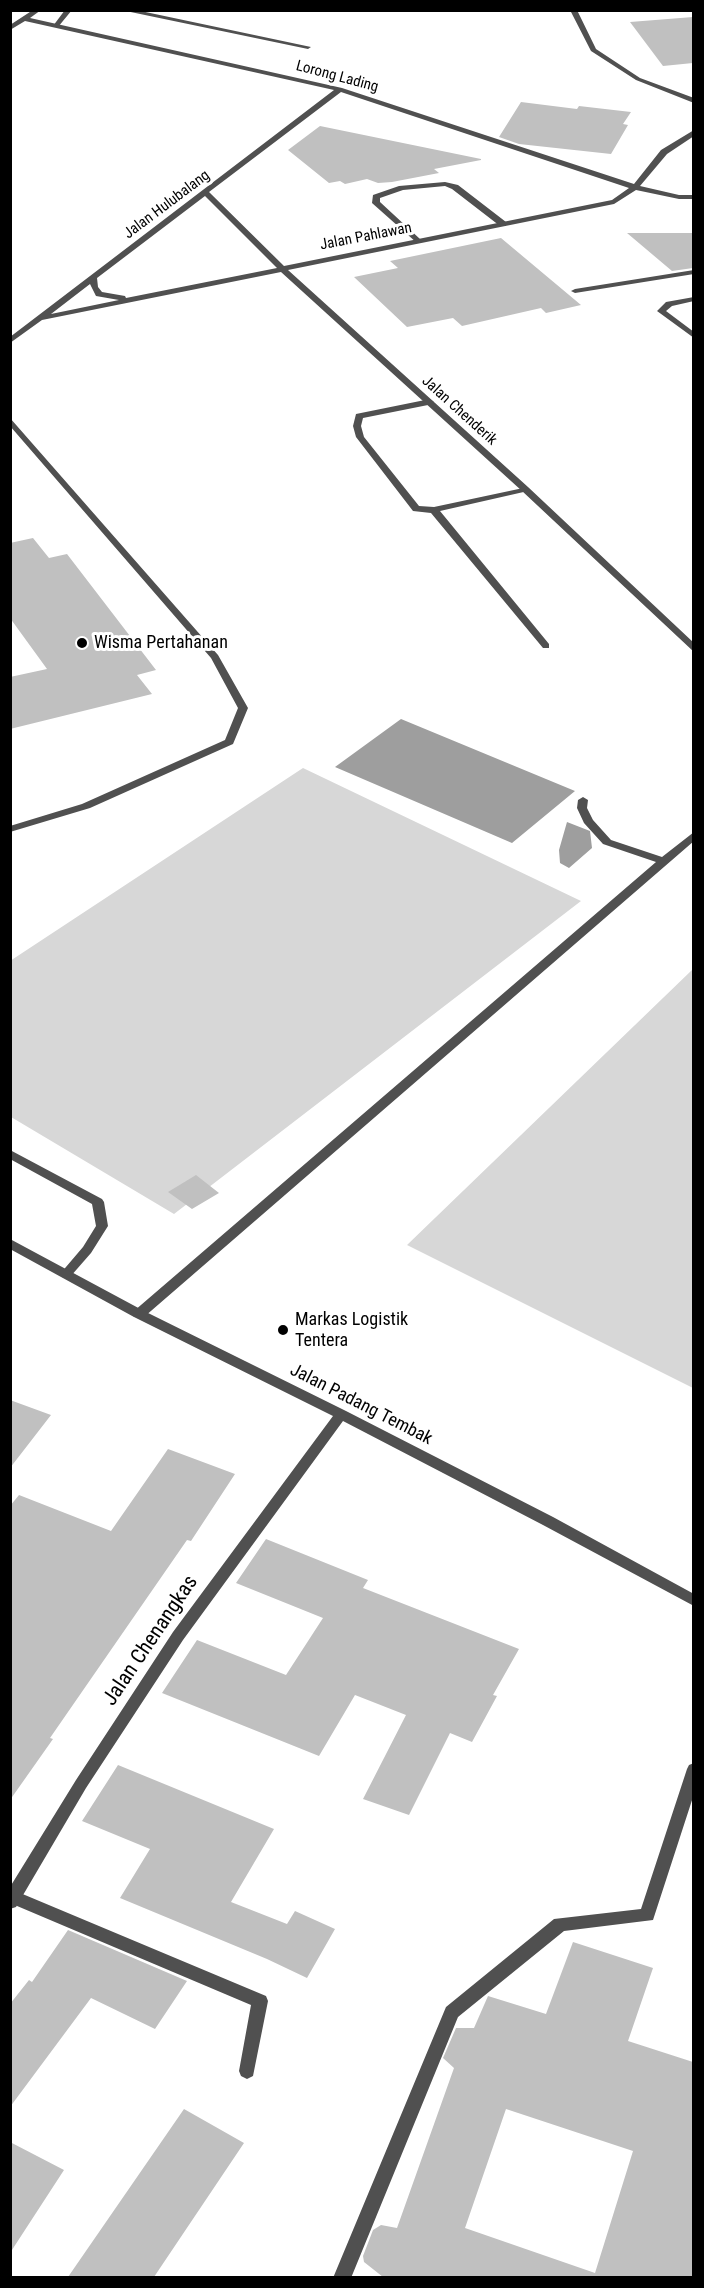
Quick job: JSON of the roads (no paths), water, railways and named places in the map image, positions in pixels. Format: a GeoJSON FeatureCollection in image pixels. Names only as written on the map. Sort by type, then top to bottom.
{"type":"FeatureCollection","features":[{"type":"Feature","properties":{"kind":"street"},"geometry":{"type":"LineString","coordinates":[[11,27],[38,10]]}},
{"type":"Feature","properties":{"kind":"street"},"geometry":{"type":"LineString","coordinates":[[56,26],[69,10]]}},
{"type":"Feature","properties":{"kind":"street"},"geometry":{"type":"LineString","coordinates":[[124,10],[308,47]]}},
{"type":"Feature","properties":{"kind":"street"},"geometry":{"type":"LineString","coordinates":[[573,10],[593,50],[638,79],[693,101]]}},
{"type":"Feature","properties":{"kind":"street","name":"Lorong Lading"},"geometry":{"type":"LineString","coordinates":[[25,19],[340,89],[634,187]]}},
{"type":"Feature","properties":{"kind":"street","name":"Jalan Hulubalang"},"geometry":{"type":"LineString","coordinates":[[10,341],[340,89]]}},
{"type":"Feature","properties":{"kind":"street","name":"Jalan Pahlawan"},"geometry":{"type":"LineString","coordinates":[[41,318],[614,202],[634,187],[664,152],[693,132]]}},
{"type":"Feature","properties":{"kind":"street"},"geometry":{"type":"LineString","coordinates":[[417,241],[376,203],[376,197],[402,188],[445,184],[455,187],[503,224]]}},
{"type":"Feature","properties":{"kind":"street"},"geometry":{"type":"LineString","coordinates":[[634,187],[679,197],[693,197]]}},
{"type":"Feature","properties":{"kind":"street","name":"Jalan Chenderik"},"geometry":{"type":"LineString","coordinates":[[206,193],[281,268],[525,489],[693,649]]}},
{"type":"Feature","properties":{"kind":"street"},"geometry":{"type":"LineString","coordinates":[[575,291],[693,272]]}},
{"type":"Feature","properties":{"kind":"street"},"geometry":{"type":"LineString","coordinates":[[93,278],[93,287],[99,294],[137,298]]}},
{"type":"Feature","properties":{"kind":"street"},"geometry":{"type":"LineString","coordinates":[[693,299],[669,304],[661,311],[693,336]]}},
{"type":"Feature","properties":{"kind":"street"},"geometry":{"type":"LineString","coordinates":[[430,402],[359,416],[357,426],[360,437],[416,509],[434,510],[525,489]]}},
{"type":"Feature","properties":{"kind":"street"},"geometry":{"type":"LineString","coordinates":[[10,829],[86,806],[229,742],[243,708],[215,657],[11,420]]}},
{"type":"Feature","properties":{"kind":"street"},"geometry":{"type":"LineString","coordinates":[[434,510],[546,646]]}},
{"type":"Feature","properties":{"kind":"street"},"geometry":{"type":"LineString","coordinates":[[583,800],[582,808],[588,821],[607,842],[662,861]]}},
{"type":"Feature","properties":{"kind":"street"},"geometry":{"type":"LineString","coordinates":[[139,1314],[693,835]]}},
{"type":"Feature","properties":{"kind":"street"},"geometry":{"type":"LineString","coordinates":[[10,1155],[98,1202],[102,1226],[87,1250],[66,1274]]}},
{"type":"Feature","properties":{"kind":"street","name":"Jalan Padang Tembak"},"geometry":{"type":"LineString","coordinates":[[10,1243],[139,1314],[341,1414],[548,1521],[693,1601]]}},
{"type":"Feature","properties":{"kind":"street","name":"Jalan Chenangkas"},"geometry":{"type":"LineString","coordinates":[[12,1900],[81,1785],[177,1636],[341,1414]]}},
{"type":"Feature","properties":{"kind":"street"},"geometry":{"type":"LineString","coordinates":[[342,2277],[452,2012],[560,1924],[647,1916],[693,1769]]}},
{"type":"Feature","properties":{"kind":"street"},"geometry":{"type":"LineString","coordinates":[[12,1900],[260,2001],[247,2071]]}},
{"type":"Feature","properties":{"kind":"place","name":"Wisma Pertahanan"},"geometry":{"type":"Point","coordinates":[82,643]}},
{"type":"Feature","properties":{"kind":"place","name":"Markas Logistik Tentera"},"geometry":{"type":"Point","coordinates":[283,1330]}}]}
